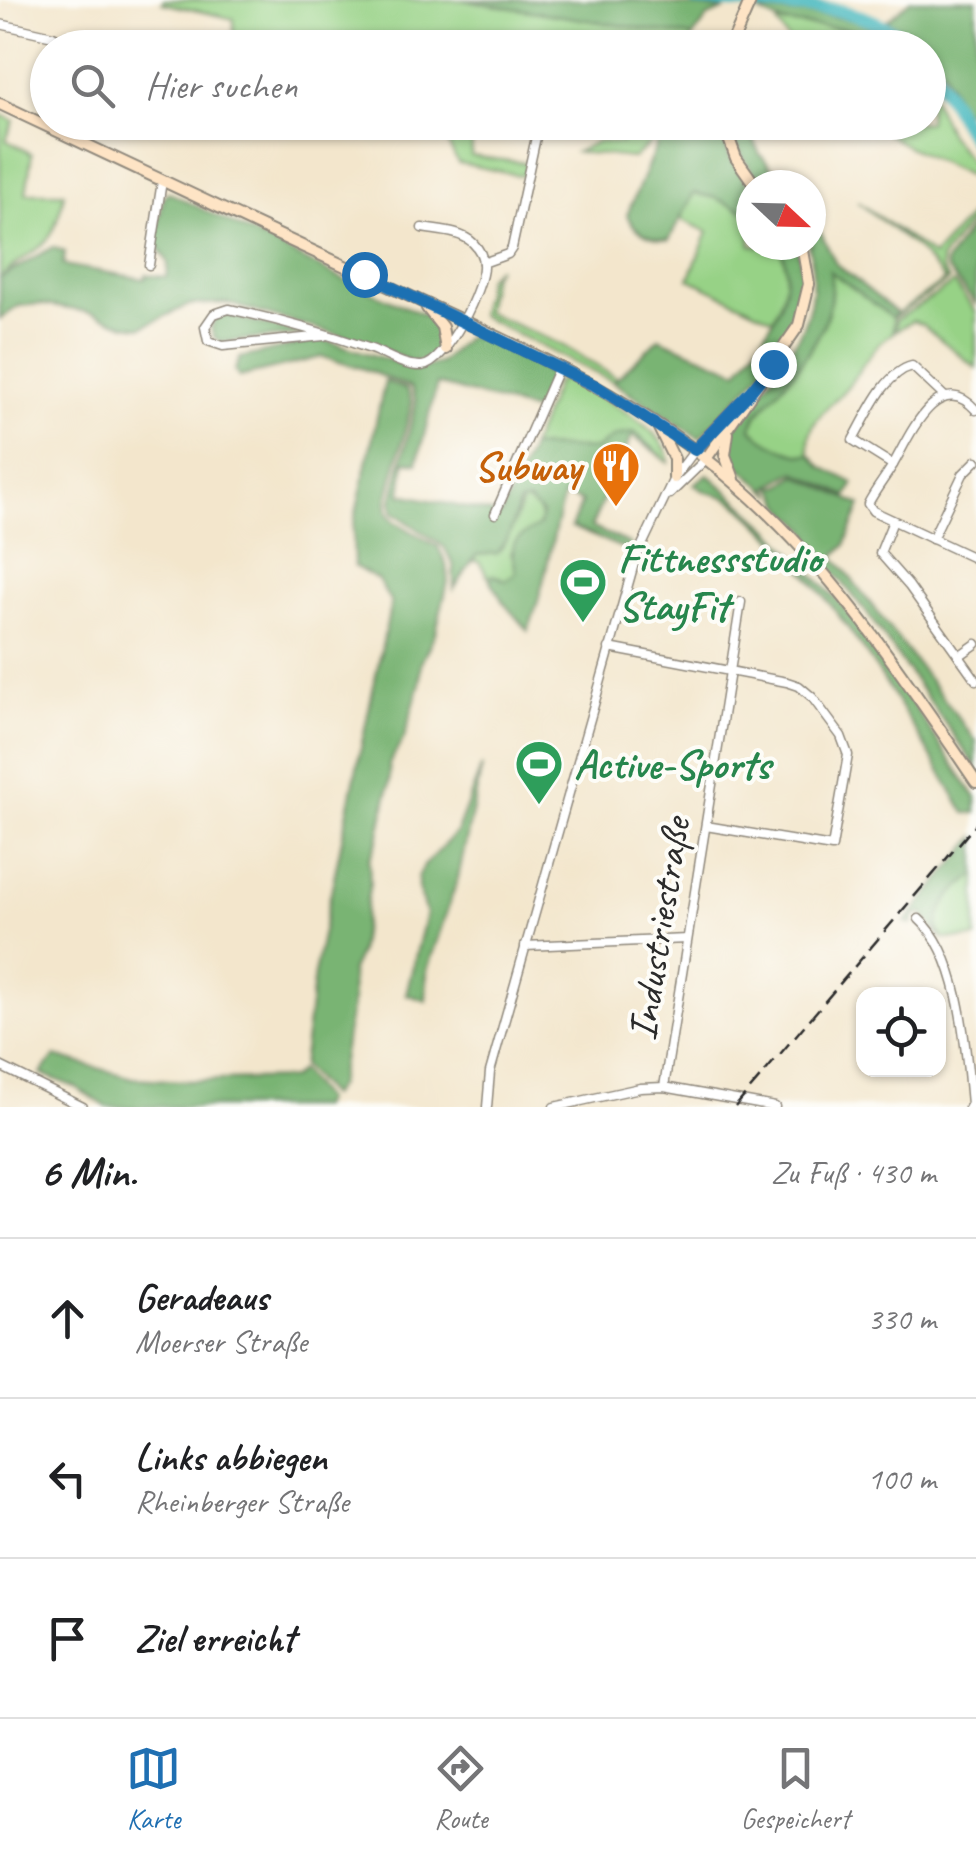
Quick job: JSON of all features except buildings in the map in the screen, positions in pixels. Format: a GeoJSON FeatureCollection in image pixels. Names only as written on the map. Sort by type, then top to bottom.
{"type":"FeatureCollection","features":[{"type":"Feature","properties":{"kind":"main road"},"geometry":{"type":"LineString","coordinates":[[738,30],[751,0]]}},
{"type":"Feature","properties":{"kind":"main road"},"geometry":{"type":"LineString","coordinates":[[0,104],[30,118]]}},
{"type":"Feature","properties":{"kind":"main road"},"geometry":{"type":"LineString","coordinates":[[77,140],[559,367],[695,450],[797,542],[850,603],[976,782]]}},
{"type":"Feature","properties":{"kind":"main road"},"geometry":{"type":"LineString","coordinates":[[730,140],[744,170]]}},
{"type":"Feature","properties":{"kind":"main road"},"geometry":{"type":"LineString","coordinates":[[695,450],[750,392],[791,339],[804,312],[809,284],[805,260]]}},
{"type":"Feature","properties":{"kind":"main road"},"geometry":{"type":"LineString","coordinates":[[419,300],[442,327],[446,349]]}},
{"type":"Feature","properties":{"kind":"main road"},"geometry":{"type":"LineString","coordinates":[[706,459],[750,392]]}},
{"type":"Feature","properties":{"kind":"main road"},"geometry":{"type":"LineString","coordinates":[[732,423],[725,456],[737,484]]}},
{"type":"Feature","properties":{"kind":"main road"},"geometry":{"type":"LineString","coordinates":[[657,425],[674,458],[674,478]]}},
{"type":"Feature","properties":{"kind":"street"},"geometry":{"type":"LineString","coordinates":[[0,24],[30,31]]}},
{"type":"Feature","properties":{"kind":"street"},"geometry":{"type":"LineString","coordinates":[[483,263],[494,261],[512,248],[535,140]]}},
{"type":"Feature","properties":{"kind":"street"},"geometry":{"type":"LineString","coordinates":[[149,265],[162,180]]}},
{"type":"Feature","properties":{"kind":"street"},"geometry":{"type":"LineString","coordinates":[[324,336],[223,346],[208,341],[205,328],[214,314],[228,309],[324,336],[373,350],[404,363],[422,366],[439,358],[446,349],[478,288],[483,263],[476,246],[465,237],[422,228]]}},
{"type":"Feature","properties":{"kind":"street"},"geometry":{"type":"LineString","coordinates":[[893,465],[853,440],[889,382],[898,372],[912,366],[945,397]]}},
{"type":"Feature","properties":{"kind":"street"},"geometry":{"type":"LineString","coordinates":[[496,514],[559,367]]}},
{"type":"Feature","properties":{"kind":"street"},"geometry":{"type":"LineString","coordinates":[[976,410],[964,398],[945,397],[934,402],[913,428],[868,506],[976,558]]}},
{"type":"Feature","properties":{"kind":"street"},"geometry":{"type":"LineString","coordinates":[[487,1107],[490,1072],[635,560],[674,478],[695,450]]}},
{"type":"Feature","properties":{"kind":"street"},"geometry":{"type":"LineString","coordinates":[[667,497],[706,459]]}},
{"type":"Feature","properties":{"kind":"street"},"geometry":{"type":"LineString","coordinates":[[932,539],[963,474],[976,461]]}},
{"type":"Feature","properties":{"kind":"street"},"geometry":{"type":"LineString","coordinates":[[894,521],[880,553],[976,680]]}},
{"type":"Feature","properties":{"kind":"street","name":"Industriestraße"},"geometry":{"type":"LineString","coordinates":[[664,1087],[740,602]]}},
{"type":"Feature","properties":{"kind":"street"},"geometry":{"type":"LineString","coordinates":[[959,656],[976,644]]}},
{"type":"Feature","properties":{"kind":"street"},"geometry":{"type":"LineString","coordinates":[[609,648],[799,686],[840,736],[848,755],[832,847],[706,826]]}},
{"type":"Feature","properties":{"kind":"street"},"geometry":{"type":"LineString","coordinates":[[920,919],[940,941],[962,1018],[971,1106]]}},
{"type":"Feature","properties":{"kind":"street"},"geometry":{"type":"LineString","coordinates":[[525,946],[687,939]]}},
{"type":"Feature","properties":{"kind":"street"},"geometry":{"type":"LineString","coordinates":[[0,1066],[83,1107]]}},
{"type":"Feature","properties":{"kind":"street"},"geometry":{"type":"LineString","coordinates":[[554,1107],[640,1088],[664,1087],[775,1107]]}},
{"type":"Feature","properties":{"kind":"green space"},"geometry":{"type":"Polygon","coordinates":[[[463,0],[649,30],[234,30],[234,19],[162,3],[463,0]]]}},
{"type":"Feature","properties":{"kind":"green space"},"geometry":{"type":"Polygon","coordinates":[[[463,0],[630,0],[725,10],[708,17],[698,30],[649,30],[463,0]]]}},
{"type":"Feature","properties":{"kind":"green space"},"geometry":{"type":"Polygon","coordinates":[[[911,0],[976,0],[976,111],[961,110],[946,76],[946,30],[901,30],[887,20],[911,0]]]}},
{"type":"Feature","properties":{"kind":"green space"},"geometry":{"type":"Polygon","coordinates":[[[760,12],[837,17],[879,30],[796,25],[760,12]]]}},
{"type":"Feature","properties":{"kind":"green space"},"geometry":{"type":"Polygon","coordinates":[[[777,23],[843,30],[782,30],[777,23]]]}},
{"type":"Feature","properties":{"kind":"green space"},"geometry":{"type":"Polygon","coordinates":[[[0,114],[14,121],[6,140],[32,154],[26,193],[64,193],[49,237],[0,278],[0,114]]]}},
{"type":"Feature","properties":{"kind":"green space"},"geometry":{"type":"Polygon","coordinates":[[[946,127],[976,169],[976,179],[896,140],[946,140],[946,127]]]}},
{"type":"Feature","properties":{"kind":"green space"},"geometry":{"type":"Polygon","coordinates":[[[446,140],[472,140],[471,156],[527,163],[524,176],[458,163],[446,140]]]}},
{"type":"Feature","properties":{"kind":"green space"},"geometry":{"type":"Polygon","coordinates":[[[652,140],[633,158],[576,152],[598,141],[652,140]]]}},
{"type":"Feature","properties":{"kind":"green space"},"geometry":{"type":"Polygon","coordinates":[[[659,140],[724,140],[738,170],[736,207],[694,193],[669,240],[650,236],[633,225],[627,215],[659,140]]]}},
{"type":"Feature","properties":{"kind":"green space"},"geometry":{"type":"Polygon","coordinates":[[[735,140],[754,140],[773,170],[751,170],[735,140]]]}},
{"type":"Feature","properties":{"kind":"green space"},"geometry":{"type":"Polygon","coordinates":[[[168,192],[351,283],[427,316],[440,332],[438,349],[429,360],[411,362],[364,342],[226,303],[189,305],[142,327],[40,304],[19,306],[0,319],[0,278],[53,247],[65,252],[63,265],[145,279],[146,275],[167,277],[168,262],[155,242],[168,192]]]}},
{"type":"Feature","properties":{"kind":"green space"},"geometry":{"type":"Polygon","coordinates":[[[694,193],[736,207],[736,260],[784,260],[785,283],[773,319],[689,279],[708,232],[680,219],[694,193]]]}},
{"type":"Feature","properties":{"kind":"green space"},"geometry":{"type":"Polygon","coordinates":[[[857,201],[933,256],[976,209],[976,214],[941,259],[949,280],[893,318],[893,333],[873,351],[814,424],[810,454],[803,455],[771,443],[751,428],[821,331],[832,291],[830,269],[893,317],[945,280],[917,249],[857,201]]]}},
{"type":"Feature","properties":{"kind":"green space"},"geometry":{"type":"Polygon","coordinates":[[[976,219],[976,304],[946,268],[946,262],[976,219]]]}},
{"type":"Feature","properties":{"kind":"green space"},"geometry":{"type":"Polygon","coordinates":[[[826,244],[836,264],[896,312],[893,318],[830,271],[828,313],[820,332],[751,428],[779,447],[810,454],[822,467],[854,483],[847,496],[796,472],[768,488],[773,495],[730,459],[733,428],[781,365],[805,322],[813,273],[811,260],[826,260],[826,244]]]}},
{"type":"Feature","properties":{"kind":"green space"},"geometry":{"type":"Polygon","coordinates":[[[799,260],[801,274],[799,301],[791,326],[760,372],[699,438],[613,382],[659,338],[738,371],[777,312],[786,279],[785,262],[799,260]]]}},
{"type":"Feature","properties":{"kind":"green space"},"geometry":{"type":"Polygon","coordinates":[[[497,267],[485,312],[560,344],[617,378],[613,382],[479,315],[487,277],[497,267]]]}},
{"type":"Feature","properties":{"kind":"green space"},"geometry":{"type":"Polygon","coordinates":[[[954,283],[976,312],[976,368],[923,325],[913,321],[895,331],[896,320],[954,283]]]}},
{"type":"Feature","properties":{"kind":"green space"},"geometry":{"type":"Polygon","coordinates":[[[223,314],[299,335],[221,342],[211,328],[223,314]]]}},
{"type":"Feature","properties":{"kind":"green space"},"geometry":{"type":"Polygon","coordinates":[[[468,336],[515,351],[553,379],[537,412],[437,384],[417,463],[405,461],[401,494],[501,515],[531,447],[596,449],[614,436],[634,432],[663,457],[632,436],[591,527],[630,544],[632,552],[571,527],[582,502],[564,495],[528,631],[503,602],[490,579],[493,575],[506,580],[516,573],[514,544],[539,526],[542,514],[528,501],[519,503],[509,535],[498,553],[476,555],[454,589],[453,564],[444,547],[393,512],[392,500],[416,402],[411,388],[322,357],[239,377],[235,370],[240,358],[321,339],[418,369],[440,363],[468,336]]]}},
{"type":"Feature","properties":{"kind":"green space"},"geometry":{"type":"Polygon","coordinates":[[[562,379],[645,425],[666,450],[669,463],[634,432],[606,441],[596,449],[531,447],[557,382],[562,379]]]}},
{"type":"Feature","properties":{"kind":"green space"},"geometry":{"type":"Polygon","coordinates":[[[385,381],[407,390],[412,403],[387,501],[388,513],[394,521],[438,547],[446,563],[448,582],[436,631],[421,663],[420,683],[404,738],[389,764],[390,781],[378,840],[369,860],[370,882],[359,953],[351,970],[352,1001],[338,1085],[330,1096],[302,1066],[314,974],[391,603],[378,580],[354,566],[353,527],[385,381]]]}},
{"type":"Feature","properties":{"kind":"green space"},"geometry":{"type":"Polygon","coordinates":[[[708,474],[769,528],[840,603],[976,798],[976,813],[965,813],[869,658],[785,550],[738,505],[694,484],[708,474]]]}},
{"type":"Feature","properties":{"kind":"green space"},"geometry":{"type":"Polygon","coordinates":[[[796,475],[861,505],[845,546],[834,556],[976,741],[976,767],[867,613],[812,544],[806,529],[784,507],[772,487],[796,475]]]}},
{"type":"Feature","properties":{"kind":"green space"},"geometry":{"type":"Polygon","coordinates":[[[523,500],[538,509],[542,520],[511,553],[517,568],[513,577],[506,580],[493,575],[490,579],[479,562],[473,561],[476,555],[497,553],[523,500]]]}},
{"type":"Feature","properties":{"kind":"green space"},"geometry":{"type":"Polygon","coordinates":[[[482,766],[458,878],[427,970],[426,1001],[406,994],[426,914],[418,877],[457,831],[482,766]]]}},
{"type":"Feature","properties":{"kind":"green space"},"geometry":{"type":"Polygon","coordinates":[[[976,837],[976,874],[944,906],[938,934],[922,913],[914,915],[912,925],[905,922],[976,837]]]}},
{"type":"Feature","properties":{"kind":"green space"},"geometry":{"type":"Polygon","coordinates":[[[976,874],[976,938],[943,939],[937,920],[940,911],[952,894],[976,874]]]}},
{"type":"Feature","properties":{"kind":"green space"},"geometry":{"type":"Polygon","coordinates":[[[55,1056],[133,1078],[185,1081],[292,1078],[300,1070],[324,1100],[320,1107],[107,1107],[75,1087],[41,1074],[55,1056]]]}},
{"type":"Feature","properties":{"kind":"waterway"},"geometry":{"type":"LineString","coordinates":[[697,0],[837,10],[890,30]]}},
{"type":"Feature","properties":{"kind":"waterway"},"geometry":{"type":"LineString","coordinates":[[946,93],[976,144]]}},
{"type":"Feature","properties":{"kind":"railway"},"geometry":{"type":"LineString","coordinates":[[735,1107],[976,824]]}},
{"type":"Feature","properties":{"kind":"place","name":"Subway"},"geometry":{"type":"Point","coordinates":[616,508]}},
{"type":"Feature","properties":{"kind":"place","name":"Fittnessstudio StayFit"},"geometry":{"type":"Point","coordinates":[583,624]}},
{"type":"Feature","properties":{"kind":"place","name":"Active-Sports"},"geometry":{"type":"Point","coordinates":[539,806]}},
{"type":"Feature","properties":{"kind":"route"},"geometry":{"type":"LineString","coordinates":[[364,274],[596,386],[695,450],[773,364]]}}]}
